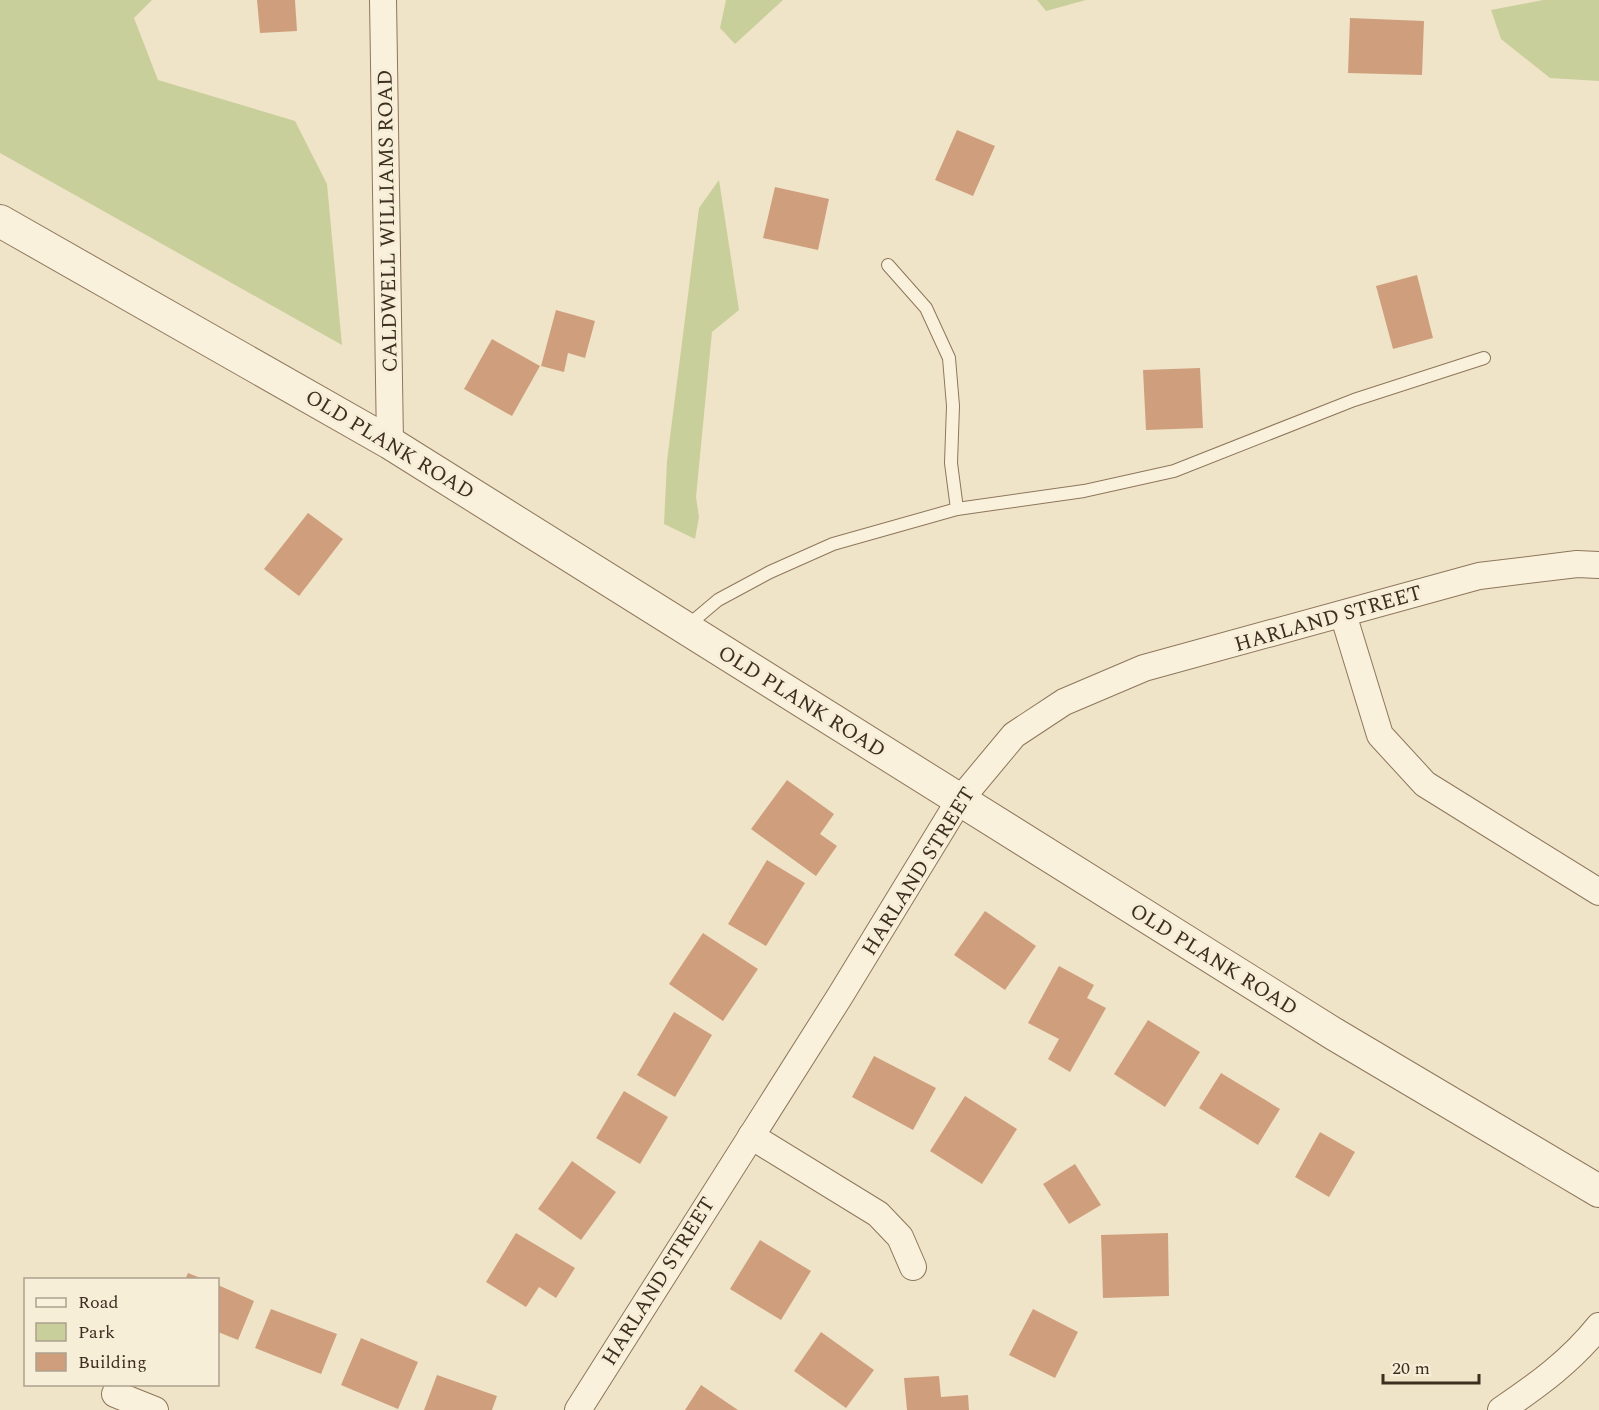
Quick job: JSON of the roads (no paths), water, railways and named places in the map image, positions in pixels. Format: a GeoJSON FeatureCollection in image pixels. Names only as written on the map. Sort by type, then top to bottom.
{"type":"FeatureCollection","features":[{"type":"Feature","properties":{"kind":"street","name":"CALDWELL WILLIAMS ROAD"},"geometry":{"type":"LineString","coordinates":[[383,0],[390,443]]}},
{"type":"Feature","properties":{"kind":"street","name":"OLD PLANK ROAD"},"geometry":{"type":"LineString","coordinates":[[0,220],[390,443],[1334,1034],[1599,1191]]}},
{"type":"Feature","properties":{"kind":"street","name":"HARLAND STREET"},"geometry":{"type":"LineString","coordinates":[[578,1410],[840,996],[959,801],[1014,735],[1064,702],[1144,668],[1479,576],[1577,564],[1599,565]]}},
{"type":"Feature","properties":{"kind":"street"},"geometry":{"type":"LineString","coordinates":[[1343,614],[1380,735],[1425,784],[1599,892]]}},
{"type":"Feature","properties":{"kind":"street"},"geometry":{"type":"LineString","coordinates":[[751,1136],[828,1180],[878,1214],[900,1237],[913,1267]]}},
{"type":"Feature","properties":{"kind":"street"},"geometry":{"type":"LineString","coordinates":[[1501,1410],[1551,1377],[1580,1350],[1599,1326]]}},
{"type":"Feature","properties":{"kind":"street"},"geometry":{"type":"LineString","coordinates":[[115,1394],[155,1410]]}},
{"type":"Feature","properties":{"kind":"lane"},"geometry":{"type":"LineString","coordinates":[[888,265],[927,308],[949,358],[953,406],[951,463],[957,509]]}},
{"type":"Feature","properties":{"kind":"lane"},"geometry":{"type":"LineString","coordinates":[[686,627],[718,600],[770,572],[833,544],[957,509],[1084,491],[1174,471],[1354,400],[1484,358]]}}]}
